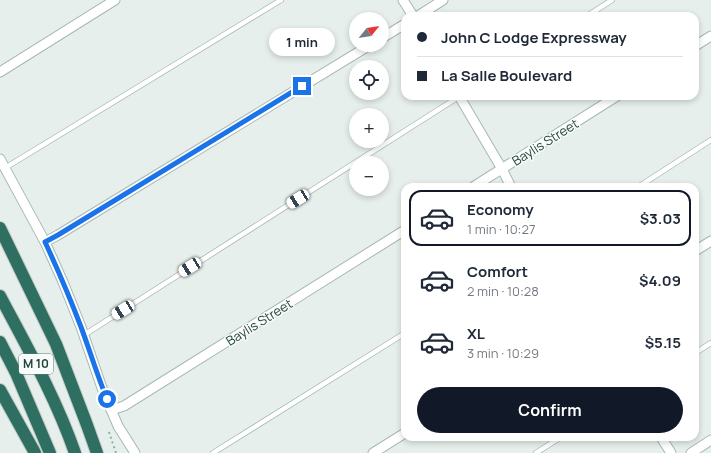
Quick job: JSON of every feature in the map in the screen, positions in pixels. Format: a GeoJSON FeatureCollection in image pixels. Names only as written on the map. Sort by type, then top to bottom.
{"type":"FeatureCollection","features":[{"type":"Feature","properties":{"kind":"highway"},"geometry":{"type":"LineString","coordinates":[[0,228],[56,344],[96,453]]}},
{"type":"Feature","properties":{"kind":"highway","name":"M 10"},"geometry":{"type":"LineString","coordinates":[[0,296],[50,393],[75,453]]}},
{"type":"Feature","properties":{"kind":"highway","name":"M 10"},"geometry":{"type":"LineString","coordinates":[[0,342],[16,373],[50,453]]}},
{"type":"Feature","properties":{"kind":"highway"},"geometry":{"type":"LineString","coordinates":[[0,390],[35,453]]}},
{"type":"Feature","properties":{"kind":"street"},"geometry":{"type":"LineString","coordinates":[[0,72],[115,0]]}},
{"type":"Feature","properties":{"kind":"street"},"geometry":{"type":"LineString","coordinates":[[403,0],[410,12]]}},
{"type":"Feature","properties":{"kind":"street"},"geometry":{"type":"LineString","coordinates":[[424,12],[443,0]]}},
{"type":"Feature","properties":{"kind":"street"},"geometry":{"type":"LineString","coordinates":[[389,34],[401,26]]}},
{"type":"Feature","properties":{"kind":"street"},"geometry":{"type":"LineString","coordinates":[[699,44],[711,36]]}},
{"type":"Feature","properties":{"kind":"street"},"geometry":{"type":"LineString","coordinates":[[45,242],[359,52]]}},
{"type":"Feature","properties":{"kind":"street"},"geometry":{"type":"LineString","coordinates":[[462,100],[509,183]]}},
{"type":"Feature","properties":{"kind":"street","name":"Baylis Street"},"geometry":{"type":"LineString","coordinates":[[479,183],[611,100]]}},
{"type":"Feature","properties":{"kind":"street"},"geometry":{"type":"LineString","coordinates":[[0,159],[45,242],[84,335],[111,410],[118,426],[135,453]]}},
{"type":"Feature","properties":{"kind":"street","name":"Baylis Street"},"geometry":{"type":"LineString","coordinates":[[111,410],[124,406],[401,233]]}},
{"type":"Feature","properties":{"kind":"street"},"geometry":{"type":"LineString","coordinates":[[699,248],[711,241]]}},
{"type":"Feature","properties":{"kind":"street"},"geometry":{"type":"LineString","coordinates":[[373,453],[401,436]]}},
{"type":"Feature","properties":{"kind":"street"},"geometry":{"type":"LineString","coordinates":[[691,453],[711,440]]}},
{"type":"Feature","properties":{"kind":"street"},"geometry":{"type":"LineString","coordinates":[[664,441],[672,453]]}},
{"type":"Feature","properties":{"kind":"lane"},"geometry":{"type":"LineString","coordinates":[[5,168],[281,0]]}},
{"type":"Feature","properties":{"kind":"lane"},"geometry":{"type":"LineString","coordinates":[[593,12],[612,0]]}},
{"type":"Feature","properties":{"kind":"lane"},"geometry":{"type":"LineString","coordinates":[[84,335],[454,100]]}},
{"type":"Feature","properties":{"kind":"lane"},"geometry":{"type":"LineString","coordinates":[[644,183],[711,140]]}},
{"type":"Feature","properties":{"kind":"lane"},"geometry":{"type":"LineString","coordinates":[[213,453],[401,336]]}},
{"type":"Feature","properties":{"kind":"lane"},"geometry":{"type":"LineString","coordinates":[[699,350],[711,343]]}},
{"type":"Feature","properties":{"kind":"lane"},"geometry":{"type":"LineString","coordinates":[[536,453],[555,441]]}},
{"type":"Feature","properties":{"kind":"path"},"geometry":{"type":"LineString","coordinates":[[108,430],[116,453]]}},
{"type":"Feature","properties":{"kind":"route"},"geometry":{"type":"LineString","coordinates":[[107,399],[81,327],[45,242],[302,86]]}}]}
